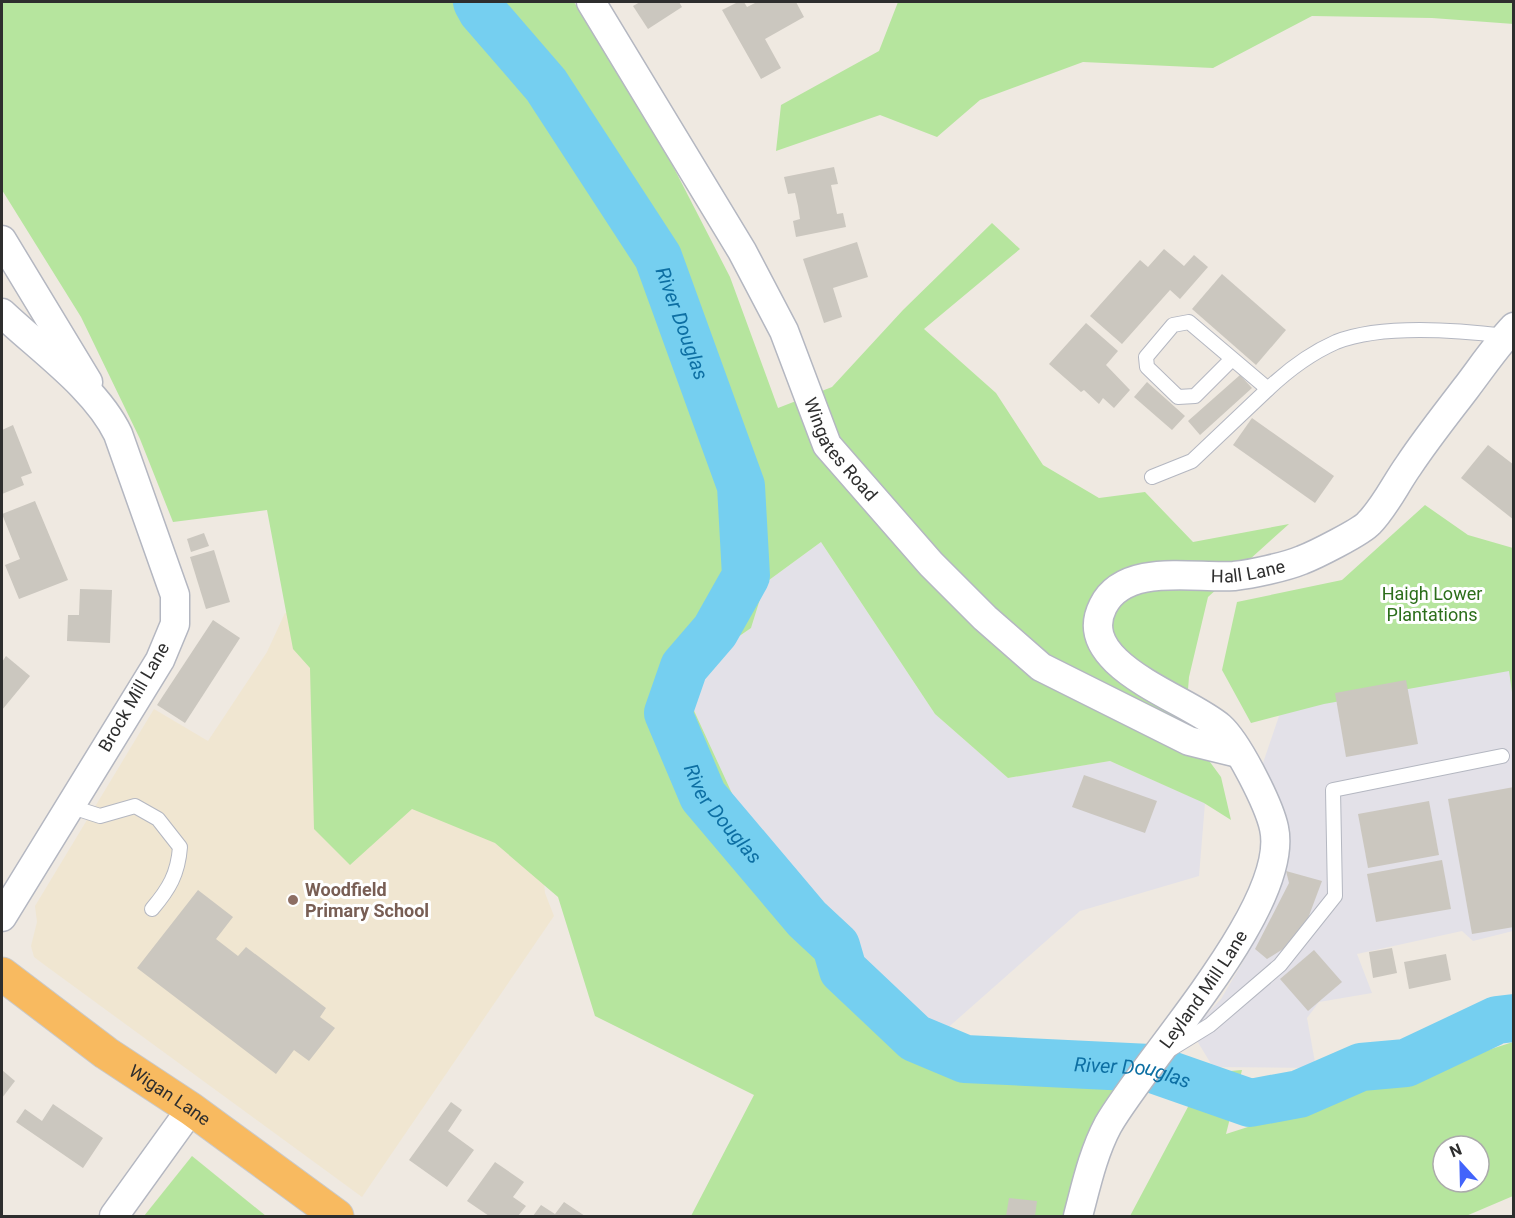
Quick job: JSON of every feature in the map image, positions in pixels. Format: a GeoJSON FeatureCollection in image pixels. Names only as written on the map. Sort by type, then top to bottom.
{"type":"FeatureCollection","features":[{"type":"Feature","properties":{"kind":"highway","name":"Wigan Lane"},"geometry":{"type":"LineString","coordinates":[[2,974],[106,1053],[191,1109],[337,1216]]}},
{"type":"Feature","properties":{"kind":"street","name":"Wingates Road"},"geometry":{"type":"LineString","coordinates":[[591,2],[742,251],[784,331],[827,445],[931,564],[985,618],[1041,667],[1189,741],[1238,753]]}},
{"type":"Feature","properties":{"kind":"street","name":"Brock Mill Lane"},"geometry":{"type":"LineString","coordinates":[[2,240],[83,371],[93,395]]}},
{"type":"Feature","properties":{"kind":"street","name":"Brock Mill Lane"},"geometry":{"type":"LineString","coordinates":[[2,313],[93,395],[108,413],[118,434],[175,596],[175,624],[160,660],[2,917]]}},
{"type":"Feature","properties":{"kind":"street","name":"Hall Lane"},"geometry":{"type":"LineString","coordinates":[[1238,753],[1222,729],[1171,695],[1127,672],[1110,656],[1099,639],[1097,627],[1101,610],[1107,599],[1119,589],[1138,580],[1174,573],[1233,576],[1302,561],[1368,525],[1410,462],[1510,331]]}},
{"type":"Feature","properties":{"kind":"street","name":"Leyland Mill Lane"},"geometry":{"type":"LineString","coordinates":[[1078,1216],[1089,1175],[1108,1126],[1243,935],[1262,898],[1270,870],[1275,831],[1266,804],[1238,753]]}},
{"type":"Feature","properties":{"kind":"street"},"geometry":{"type":"LineString","coordinates":[[114,1216],[191,1109]]}},
{"type":"Feature","properties":{"kind":"lane"},"geometry":{"type":"LineString","coordinates":[[1231,360],[1194,396],[1178,397],[1147,367],[1146,357],[1173,325],[1189,322],[1231,360],[1268,389]]}},
{"type":"Feature","properties":{"kind":"lane"},"geometry":{"type":"LineString","coordinates":[[1152,477],[1192,461],[1286,372],[1336,342],[1357,337],[1449,329],[1510,331]]}},
{"type":"Feature","properties":{"kind":"lane"},"geometry":{"type":"LineString","coordinates":[[1147,1071],[1210,1025],[1280,965],[1335,896],[1333,790],[1502,756]]}},
{"type":"Feature","properties":{"kind":"lane"},"geometry":{"type":"LineString","coordinates":[[69,806],[100,816],[135,806],[158,819],[180,847],[178,866],[170,887],[152,909]]}},
{"type":"Feature","properties":{"kind":"shaded area"},"geometry":{"type":"Polygon","coordinates":[[[821,542],[935,714],[1008,778],[1110,761],[1205,803],[1199,876],[1080,911],[943,1032],[921,1020],[764,863],[679,678],[751,628],[765,583],[821,542]]]}},
{"type":"Feature","properties":{"kind":"shaded area"},"geometry":{"type":"Polygon","coordinates":[[[1317,604],[1514,631],[1513,931],[1473,941],[1462,931],[1357,954],[1372,993],[1319,1002],[1307,1018],[1316,1068],[1213,1067],[1191,1031],[1221,999],[1248,953],[1283,879],[1289,837],[1281,807],[1263,763],[1317,604]]]}},
{"type":"Feature","properties":{"kind":"shaded area","name":"Woodfield Primary School"},"geometry":{"type":"Polygon","coordinates":[[[285,613],[428,647],[540,835],[545,893],[554,916],[362,1197],[34,957],[31,946],[37,922],[35,906],[154,709],[208,741],[267,652],[285,613]]]}},
{"type":"Feature","properties":{"kind":"green space"},"geometry":{"type":"Polygon","coordinates":[[[2,2],[574,2],[659,139],[730,277],[778,408],[832,387],[903,310],[992,223],[1020,249],[924,329],[996,393],[1043,465],[1099,498],[1145,492],[1193,542],[1289,524],[1208,597],[1189,677],[1185,728],[1221,777],[1231,820],[1204,803],[1110,761],[1008,778],[935,714],[821,542],[765,583],[751,628],[679,678],[764,863],[921,1020],[943,1032],[1126,1087],[1071,1216],[691,1216],[754,1095],[595,1016],[558,897],[495,843],[412,809],[350,865],[314,829],[310,668],[293,649],[267,510],[173,522],[140,439],[81,317],[2,190],[2,2]]]}},
{"type":"Feature","properties":{"kind":"green space"},"geometry":{"type":"Polygon","coordinates":[[[898,2],[1513,2],[1514,24],[1432,18],[1312,16],[1213,68],[1083,62],[980,100],[937,137],[880,115],[776,151],[781,105],[879,51],[898,2]]]}},
{"type":"Feature","properties":{"kind":"green space","name":"Haigh Lower Plantations"},"geometry":{"type":"Polygon","coordinates":[[[1425,505],[1468,535],[1513,548],[1513,699],[1509,671],[1324,704],[1251,723],[1222,670],[1237,602],[1342,580],[1425,505]]]}},
{"type":"Feature","properties":{"kind":"green space"},"geometry":{"type":"Polygon","coordinates":[[[1513,1042],[1513,1196],[1466,1216],[1130,1216],[1206,1073],[1242,1070],[1226,1134],[1513,1042]]]}},
{"type":"Feature","properties":{"kind":"green space"},"geometry":{"type":"Polygon","coordinates":[[[192,1156],[266,1216],[144,1216],[192,1156]]]}},
{"type":"Feature","properties":{"kind":"building"},"geometry":{"type":"Polygon","coordinates":[[[640,2],[679,2],[682,7],[648,29],[633,6],[640,2]]]}},
{"type":"Feature","properties":{"kind":"building"},"geometry":{"type":"Polygon","coordinates":[[[738,2],[744,2],[747,7],[757,2],[796,2],[804,17],[765,39],[781,68],[761,79],[722,10],[738,2]]]}},
{"type":"Feature","properties":{"kind":"building"},"geometry":{"type":"Polygon","coordinates":[[[834,167],[838,184],[831,185],[837,214],[843,213],[846,227],[796,237],[793,221],[800,219],[798,206],[795,193],[788,194],[784,177],[834,167]]]}},
{"type":"Feature","properties":{"kind":"building"},"geometry":{"type":"Polygon","coordinates":[[[857,242],[868,277],[833,288],[842,317],[824,323],[803,259],[857,242]]]}},
{"type":"Feature","properties":{"kind":"building"},"geometry":{"type":"Polygon","coordinates":[[[1164,249],[1184,266],[1194,255],[1208,267],[1180,299],[1170,290],[1122,344],[1090,316],[1140,260],[1148,267],[1164,249]]]}},
{"type":"Feature","properties":{"kind":"building"},"geometry":{"type":"Polygon","coordinates":[[[1222,274],[1286,330],[1256,365],[1192,309],[1222,274]]]}},
{"type":"Feature","properties":{"kind":"building"},"geometry":{"type":"Polygon","coordinates":[[[1086,323],[1118,351],[1106,365],[1130,390],[1114,408],[1103,398],[1099,404],[1084,390],[1081,392],[1049,364],[1086,323]]]}},
{"type":"Feature","properties":{"kind":"building"},"geometry":{"type":"Polygon","coordinates":[[[1240,375],[1252,388],[1200,435],[1188,421],[1240,375]]]}},
{"type":"Feature","properties":{"kind":"building"},"geometry":{"type":"Polygon","coordinates":[[[1147,382],[1185,416],[1172,430],[1134,397],[1147,382]]]}},
{"type":"Feature","properties":{"kind":"building"},"geometry":{"type":"Polygon","coordinates":[[[1252,418],[1334,476],[1315,503],[1233,445],[1252,418]]]}},
{"type":"Feature","properties":{"kind":"building"},"geometry":{"type":"Polygon","coordinates":[[[13,425],[32,473],[21,477],[24,485],[2,494],[2,430],[13,425]]]}},
{"type":"Feature","properties":{"kind":"building"},"geometry":{"type":"Polygon","coordinates":[[[1488,445],[1514,465],[1514,520],[1461,478],[1488,445]]]}},
{"type":"Feature","properties":{"kind":"building"},"geometry":{"type":"Polygon","coordinates":[[[35,501],[68,580],[19,599],[5,565],[20,559],[2,514],[35,501]]]}},
{"type":"Feature","properties":{"kind":"building"},"geometry":{"type":"Polygon","coordinates":[[[204,533],[209,546],[191,552],[187,539],[204,533]]]}},
{"type":"Feature","properties":{"kind":"building"},"geometry":{"type":"Polygon","coordinates":[[[214,550],[230,602],[206,609],[190,557],[214,550]]]}},
{"type":"Feature","properties":{"kind":"building"},"geometry":{"type":"Polygon","coordinates":[[[80,589],[112,590],[110,643],[67,641],[68,615],[79,615],[80,589]]]}},
{"type":"Feature","properties":{"kind":"building"},"geometry":{"type":"Polygon","coordinates":[[[213,620],[240,638],[185,723],[157,705],[213,620]]]}},
{"type":"Feature","properties":{"kind":"building"},"geometry":{"type":"Polygon","coordinates":[[[6,656],[30,676],[2,710],[2,662],[6,656]]]}},
{"type":"Feature","properties":{"kind":"building"},"geometry":{"type":"Polygon","coordinates":[[[1406,680],[1418,744],[1346,757],[1335,693],[1406,680]]]}},
{"type":"Feature","properties":{"kind":"building"},"geometry":{"type":"Polygon","coordinates":[[[1084,775],[1157,801],[1145,833],[1072,807],[1084,775]]]}},
{"type":"Feature","properties":{"kind":"building"},"geometry":{"type":"Polygon","coordinates":[[[1514,787],[1514,927],[1472,934],[1448,799],[1514,787]]]}},
{"type":"Feature","properties":{"kind":"building"},"geometry":{"type":"Polygon","coordinates":[[[1429,801],[1439,855],[1368,868],[1358,814],[1429,801]]]}},
{"type":"Feature","properties":{"kind":"building"},"geometry":{"type":"Polygon","coordinates":[[[1442,860],[1451,909],[1376,922],[1367,874],[1442,860]]]}},
{"type":"Feature","properties":{"kind":"building"},"geometry":{"type":"Polygon","coordinates":[[[1286,871],[1322,881],[1307,921],[1283,949],[1267,959],[1255,949],[1289,883],[1286,871]]]}},
{"type":"Feature","properties":{"kind":"building"},"geometry":{"type":"Polygon","coordinates":[[[198,890],[233,917],[216,939],[238,956],[246,947],[326,1008],[320,1017],[335,1028],[309,1061],[294,1050],[276,1074],[137,968],[198,890]]]}},
{"type":"Feature","properties":{"kind":"building"},"geometry":{"type":"Polygon","coordinates":[[[1392,948],[1397,973],[1373,978],[1369,952],[1392,948]]]}},
{"type":"Feature","properties":{"kind":"building"},"geometry":{"type":"Polygon","coordinates":[[[1314,950],[1342,982],[1308,1011],[1280,979],[1314,950]]]}},
{"type":"Feature","properties":{"kind":"building"},"geometry":{"type":"Polygon","coordinates":[[[1446,954],[1451,980],[1409,989],[1404,962],[1446,954]]]}},
{"type":"Feature","properties":{"kind":"building"},"geometry":{"type":"Polygon","coordinates":[[[2,1070],[15,1081],[2,1098],[2,1070]]]}},
{"type":"Feature","properties":{"kind":"building"},"geometry":{"type":"Polygon","coordinates":[[[451,1102],[462,1110],[448,1131],[474,1150],[447,1187],[409,1160],[451,1102]]]}},
{"type":"Feature","properties":{"kind":"building"},"geometry":{"type":"Polygon","coordinates":[[[53,1104],[103,1138],[83,1168],[16,1122],[25,1109],[42,1121],[53,1104]]]}},
{"type":"Feature","properties":{"kind":"building"},"geometry":{"type":"Polygon","coordinates":[[[495,1162],[524,1182],[513,1197],[526,1206],[518,1216],[489,1216],[467,1201],[495,1162]]]}},
{"type":"Feature","properties":{"kind":"building"},"geometry":{"type":"Polygon","coordinates":[[[1009,1198],[1037,1201],[1035,1216],[1006,1216],[1009,1198]]]}},
{"type":"Feature","properties":{"kind":"building"},"geometry":{"type":"Polygon","coordinates":[[[564,1202],[585,1216],[533,1216],[541,1205],[555,1214],[564,1202]]]}},
{"type":"Feature","properties":{"kind":"waterway","name":"River Douglas"},"geometry":{"type":"LineString","coordinates":[[477,2],[482,11],[546,85],[658,257],[741,486],[746,576],[715,631],[684,667],[668,713],[703,796],[807,919],[836,946],[843,970],[915,1038],[965,1059],[1150,1068],[1250,1103],[1299,1094],[1361,1067],[1406,1063],[1497,1020],[1514,1018]]}},
{"type":"Feature","properties":{"kind":"place","name":"Woodfield Primary School"},"geometry":{"type":"Point","coordinates":[293,900]}}]}
